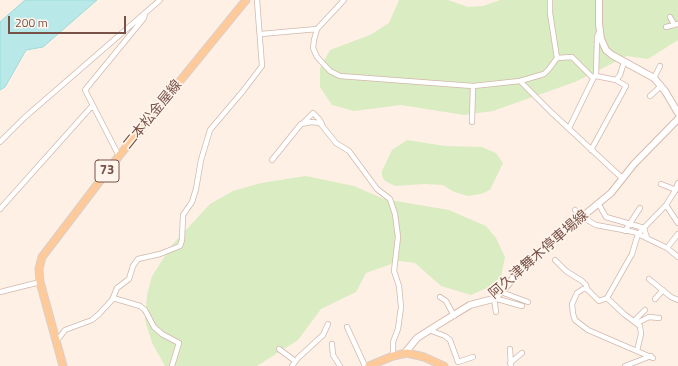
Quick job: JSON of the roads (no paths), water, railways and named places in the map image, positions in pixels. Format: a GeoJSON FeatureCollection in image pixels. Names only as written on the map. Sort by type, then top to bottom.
{"type":"FeatureCollection","features":[{"type":"Feature","properties":{"kind":"main road","name":"二本松金屋線"},"geometry":{"type":"LineString","coordinates":[[63,366],[40,282],[39,269],[42,257],[119,156],[246,0]]}},
{"type":"Feature","properties":{"kind":"main road"},"geometry":{"type":"LineString","coordinates":[[599,0],[600,31],[606,50],[624,62],[654,78],[661,86],[678,113]]}},
{"type":"Feature","properties":{"kind":"main road","name":"阿久津舞木停車場線"},"geometry":{"type":"LineString","coordinates":[[404,354],[410,344],[429,330],[470,305],[494,298],[501,292],[531,259],[611,193],[622,178],[678,119]]}},
{"type":"Feature","properties":{"kind":"main road"},"geometry":{"type":"LineString","coordinates":[[369,366],[393,356],[404,354],[418,355],[444,366]]}},
{"type":"Feature","properties":{"kind":"street"},"geometry":{"type":"LineString","coordinates":[[0,142],[24,118],[108,47],[160,0]]}},
{"type":"Feature","properties":{"kind":"street"},"geometry":{"type":"LineString","coordinates":[[56,342],[65,330],[94,319],[113,298],[117,288],[129,278],[133,266],[138,259],[174,248],[179,246],[182,242],[183,218],[194,195],[201,160],[210,130],[243,92],[262,66],[261,34],[257,0]]}},
{"type":"Feature","properties":{"kind":"street"},"geometry":{"type":"LineString","coordinates":[[344,0],[317,29],[314,40],[314,51],[325,68],[340,76],[473,86],[520,81],[544,74],[556,58],[550,13],[550,0]]}},
{"type":"Feature","properties":{"kind":"street"},"geometry":{"type":"LineString","coordinates":[[119,156],[85,92],[86,88],[144,18],[145,13]]}},
{"type":"Feature","properties":{"kind":"street"},"geometry":{"type":"LineString","coordinates":[[666,27],[676,24],[670,17]]}},
{"type":"Feature","properties":{"kind":"street"},"geometry":{"type":"LineString","coordinates":[[261,34],[317,29]]}},
{"type":"Feature","properties":{"kind":"street"},"geometry":{"type":"LineString","coordinates":[[569,128],[595,77],[597,37],[600,31]]}},
{"type":"Feature","properties":{"kind":"street"},"geometry":{"type":"LineString","coordinates":[[556,58],[573,58],[592,78],[595,77],[616,80],[626,86],[591,150]]}},
{"type":"Feature","properties":{"kind":"street"},"geometry":{"type":"LineString","coordinates":[[616,80],[620,75],[624,62]]}},
{"type":"Feature","properties":{"kind":"street"},"geometry":{"type":"LineString","coordinates":[[654,78],[660,66]]}},
{"type":"Feature","properties":{"kind":"street"},"geometry":{"type":"LineString","coordinates":[[520,81],[622,178]]}},
{"type":"Feature","properties":{"kind":"street"},"geometry":{"type":"LineString","coordinates":[[472,122],[473,86]]}},
{"type":"Feature","properties":{"kind":"street"},"geometry":{"type":"LineString","coordinates":[[650,96],[661,86]]}},
{"type":"Feature","properties":{"kind":"street"},"geometry":{"type":"LineString","coordinates":[[0,209],[92,106]]}},
{"type":"Feature","properties":{"kind":"street"},"geometry":{"type":"LineString","coordinates":[[272,160],[301,124],[312,113],[319,119],[336,143],[349,150],[377,189],[388,196],[395,214],[398,237],[394,271],[399,286],[401,307],[399,325],[393,342],[393,356]]}},
{"type":"Feature","properties":{"kind":"street"},"geometry":{"type":"LineString","coordinates":[[301,124],[311,122],[322,124]]}},
{"type":"Feature","properties":{"kind":"street"},"geometry":{"type":"LineString","coordinates":[[555,260],[566,271],[582,281],[586,285],[587,289],[599,301],[607,298],[632,254],[638,234],[666,205],[676,190],[678,183]]}},
{"type":"Feature","properties":{"kind":"street"},"geometry":{"type":"LineString","coordinates":[[661,184],[676,190]]}},
{"type":"Feature","properties":{"kind":"street"},"geometry":{"type":"LineString","coordinates":[[598,203],[606,216],[644,228]]}},
{"type":"Feature","properties":{"kind":"street"},"geometry":{"type":"LineString","coordinates":[[666,205],[678,223]]}},
{"type":"Feature","properties":{"kind":"street"},"geometry":{"type":"LineString","coordinates":[[625,231],[628,223],[640,208]]}},
{"type":"Feature","properties":{"kind":"street"},"geometry":{"type":"LineString","coordinates":[[576,210],[582,217],[596,225],[638,234],[667,248],[678,257]]}},
{"type":"Feature","properties":{"kind":"street"},"geometry":{"type":"LineString","coordinates":[[644,228],[647,238]]}},
{"type":"Feature","properties":{"kind":"street"},"geometry":{"type":"LineString","coordinates":[[667,248],[678,234]]}},
{"type":"Feature","properties":{"kind":"street"},"geometry":{"type":"LineString","coordinates":[[649,279],[678,300]]}},
{"type":"Feature","properties":{"kind":"street"},"geometry":{"type":"LineString","coordinates":[[0,292],[40,282]]}},
{"type":"Feature","properties":{"kind":"street"},"geometry":{"type":"LineString","coordinates":[[587,289],[580,290],[573,300],[573,314],[577,322],[588,330],[652,357],[625,366]]}},
{"type":"Feature","properties":{"kind":"street"},"geometry":{"type":"LineString","coordinates":[[655,299],[663,290]]}},
{"type":"Feature","properties":{"kind":"street"},"geometry":{"type":"LineString","coordinates":[[501,292],[528,302]]}},
{"type":"Feature","properties":{"kind":"street"},"geometry":{"type":"LineString","coordinates":[[440,297],[446,301],[454,316]]}},
{"type":"Feature","properties":{"kind":"street"},"geometry":{"type":"LineString","coordinates":[[113,298],[140,306],[145,310],[154,328],[179,343],[172,366]]}},
{"type":"Feature","properties":{"kind":"street"},"geometry":{"type":"LineString","coordinates":[[496,312],[494,298],[522,306]]}},
{"type":"Feature","properties":{"kind":"street"},"geometry":{"type":"LineString","coordinates":[[607,298],[624,314],[636,322],[641,329],[637,351]]}},
{"type":"Feature","properties":{"kind":"street"},"geometry":{"type":"LineString","coordinates":[[636,322],[645,310]]}},
{"type":"Feature","properties":{"kind":"street"},"geometry":{"type":"LineString","coordinates":[[636,322],[646,318],[659,318]]}},
{"type":"Feature","properties":{"kind":"street"},"geometry":{"type":"LineString","coordinates":[[292,366],[295,361],[323,335],[328,324]]}},
{"type":"Feature","properties":{"kind":"street"},"geometry":{"type":"LineString","coordinates":[[348,327],[365,366]]}},
{"type":"Feature","properties":{"kind":"street"},"geometry":{"type":"LineString","coordinates":[[429,330],[445,336],[450,340],[458,362],[473,357]]}},
{"type":"Feature","properties":{"kind":"street"},"geometry":{"type":"LineString","coordinates":[[332,344],[334,355],[340,366]]}},
{"type":"Feature","properties":{"kind":"street"},"geometry":{"type":"LineString","coordinates":[[279,349],[295,361]]}},
{"type":"Feature","properties":{"kind":"street"},"geometry":{"type":"LineString","coordinates":[[510,349],[510,364]]}},
{"type":"Feature","properties":{"kind":"street"},"geometry":{"type":"LineString","coordinates":[[510,364],[522,353]]}},
{"type":"Feature","properties":{"kind":"water"},"geometry":{"type":"Polygon","coordinates":[[[25,0],[97,0],[43,47],[26,50],[5,87],[0,90],[0,22],[25,0]]]}}]}
